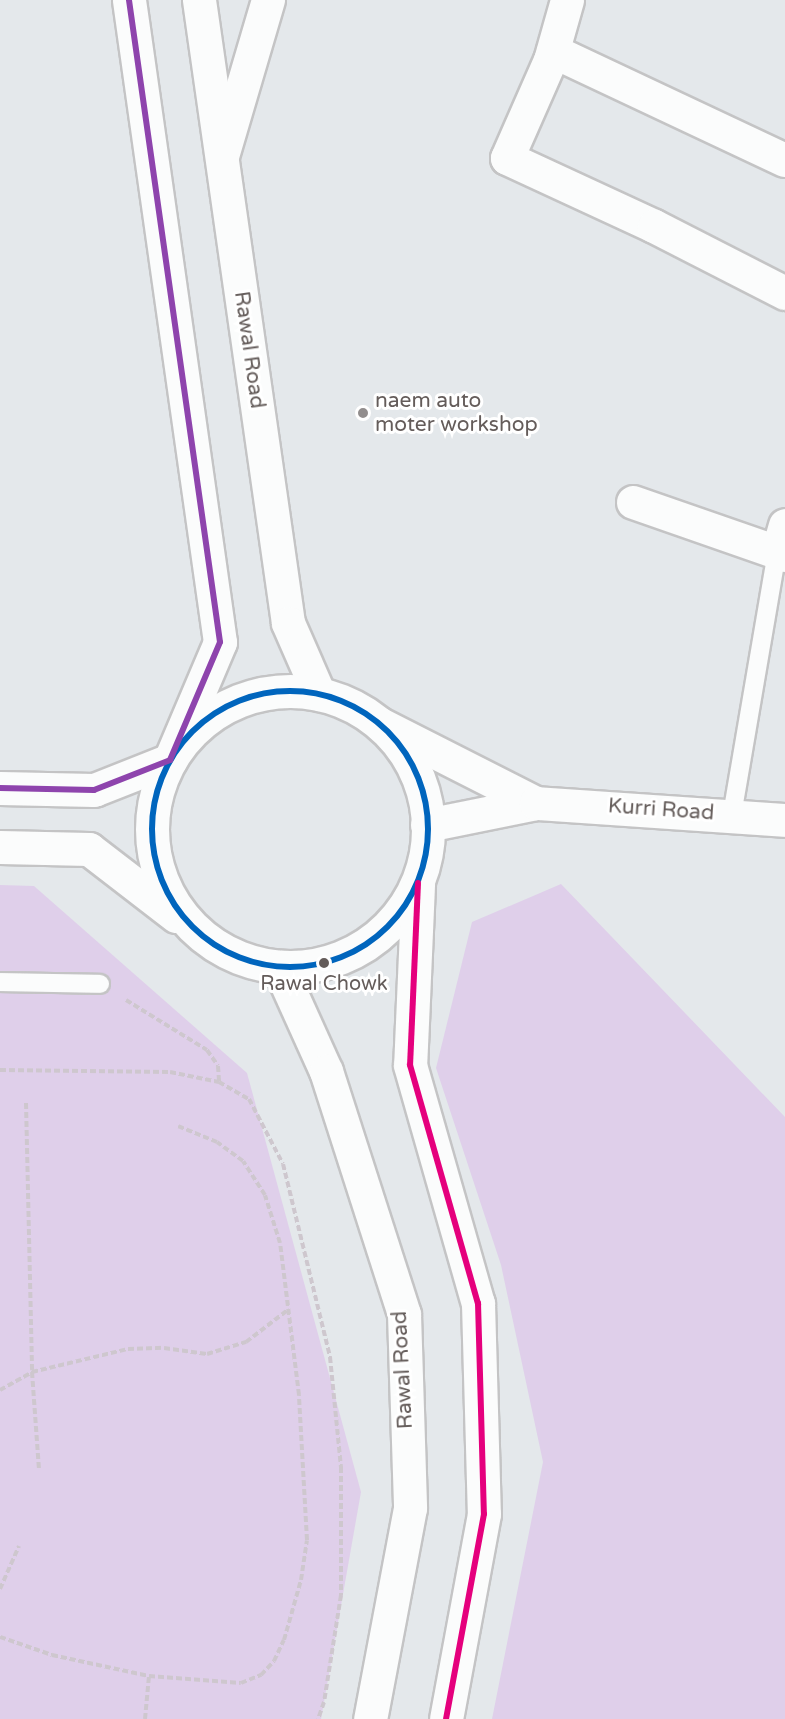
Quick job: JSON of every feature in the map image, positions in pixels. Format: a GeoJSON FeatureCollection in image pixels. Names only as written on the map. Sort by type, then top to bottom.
{"type":"FeatureCollection","features":[{"type":"Feature","properties":{"kind":"main road"},"geometry":{"type":"LineString","coordinates":[[129,0],[220,642],[156,791],[151,826],[155,861],[167,893],[187,922],[213,945]]}},
{"type":"Feature","properties":{"kind":"main road","name":"Rawal Road"},"geometry":{"type":"LineString","coordinates":[[199,0],[288,623],[319,694]]}},
{"type":"Feature","properties":{"kind":"main road"},"geometry":{"type":"LineString","coordinates":[[222,156],[268,0]]}},
{"type":"Feature","properties":{"kind":"main road"},"geometry":{"type":"LineString","coordinates":[[567,0],[553,51],[507,158],[654,226],[785,293]]}},
{"type":"Feature","properties":{"kind":"main road"},"geometry":{"type":"LineString","coordinates":[[553,51],[785,160]]}},
{"type":"Feature","properties":{"kind":"main road"},"geometry":{"type":"LineString","coordinates":[[633,502],[782,544]]}},
{"type":"Feature","properties":{"kind":"main road"},"geometry":{"type":"LineString","coordinates":[[0,788],[94,790],[170,760],[190,732],[218,710],[250,696],[284,690],[319,694],[352,705],[380,724],[536,803]]}},
{"type":"Feature","properties":{"kind":"main road"},"geometry":{"type":"LineString","coordinates":[[380,724],[404,750],[420,780],[428,849],[418,883],[410,1065],[478,1303],[484,1514],[446,1719]]}},
{"type":"Feature","properties":{"kind":"main road"},"geometry":{"type":"LineString","coordinates":[[427,825],[536,803]]}},
{"type":"Feature","properties":{"kind":"main road","name":"Kurri Road"},"geometry":{"type":"LineString","coordinates":[[536,803],[785,820]]}},
{"type":"Feature","properties":{"kind":"main road"},"geometry":{"type":"LineString","coordinates":[[0,847],[89,849],[213,945],[245,960],[279,967],[314,965],[348,956],[377,938],[401,912],[418,883]]}},
{"type":"Feature","properties":{"kind":"main road","name":"Rawal Road"},"geometry":{"type":"LineString","coordinates":[[279,967],[326,1071],[404,1314],[410,1508],[370,1719]]}},
{"type":"Feature","properties":{"kind":"lane"},"geometry":{"type":"LineString","coordinates":[[732,815],[782,544]]}},
{"type":"Feature","properties":{"kind":"lane"},"geometry":{"type":"LineString","coordinates":[[0,982],[100,984]]}},
{"type":"Feature","properties":{"kind":"path"},"geometry":{"type":"LineString","coordinates":[[100,984],[207,1050],[218,1066],[219,1082]]}},
{"type":"Feature","properties":{"kind":"path"},"geometry":{"type":"LineString","coordinates":[[0,1070],[170,1072],[219,1082],[249,1099],[283,1164],[330,1357],[341,1467],[341,1595],[324,1702],[318,1719]]}},
{"type":"Feature","properties":{"kind":"path"},"geometry":{"type":"LineString","coordinates":[[26,1103],[32,1372],[39,1469]]}},
{"type":"Feature","properties":{"kind":"path"},"geometry":{"type":"LineString","coordinates":[[0,1637],[52,1655],[149,1676],[241,1683],[261,1675],[274,1661],[284,1640],[301,1580],[307,1540],[299,1395],[280,1243],[265,1195],[243,1161],[217,1142],[178,1126]]}},
{"type":"Feature","properties":{"kind":"path"},"geometry":{"type":"LineString","coordinates":[[0,1390],[32,1372],[128,1349],[164,1348],[207,1354],[246,1341],[290,1309]]}},
{"type":"Feature","properties":{"kind":"path"},"geometry":{"type":"LineString","coordinates":[[0,1589],[19,1546]]}},
{"type":"Feature","properties":{"kind":"path"},"geometry":{"type":"LineString","coordinates":[[145,1719],[149,1676]]}},
{"type":"Feature","properties":{"kind":"shaded area"},"geometry":{"type":"Polygon","coordinates":[[[561,884],[785,1117],[785,1719],[492,1719],[543,1462],[501,1265],[436,1068],[472,922],[561,884]]]}},
{"type":"Feature","properties":{"kind":"shaded area"},"geometry":{"type":"Polygon","coordinates":[[[0,885],[34,886],[247,1073],[361,1492],[321,1719],[0,1719],[0,885]]]}},
{"type":"Feature","properties":{"kind":"transit line"},"geometry":{"type":"LineString","coordinates":[[0,788],[94,790],[170,760],[220,642],[129,0]]}},
{"type":"Feature","properties":{"kind":"transit line"},"geometry":{"type":"LineString","coordinates":[[290,691],[317,694],[343,701],[367,714],[388,731],[405,752],[418,776],[425,802],[428,829],[425,856],[418,882],[405,906],[388,927],[367,944],[343,957],[317,964],[290,967],[263,964],[237,957],[213,944],[192,927],[175,906],[162,882],[155,856],[152,829],[155,802],[162,776],[175,752],[192,731],[213,714],[237,701],[263,694],[290,691]]}},
{"type":"Feature","properties":{"kind":"transit line"},"geometry":{"type":"LineString","coordinates":[[418,883],[410,1065],[478,1303],[484,1514],[446,1719]]}},
{"type":"Feature","properties":{"kind":"place","name":"naem auto moter workshop"},"geometry":{"type":"Point","coordinates":[363,413]}},
{"type":"Feature","properties":{"kind":"place","name":"Rawal Chowk"},"geometry":{"type":"Point","coordinates":[324,963]}}]}
